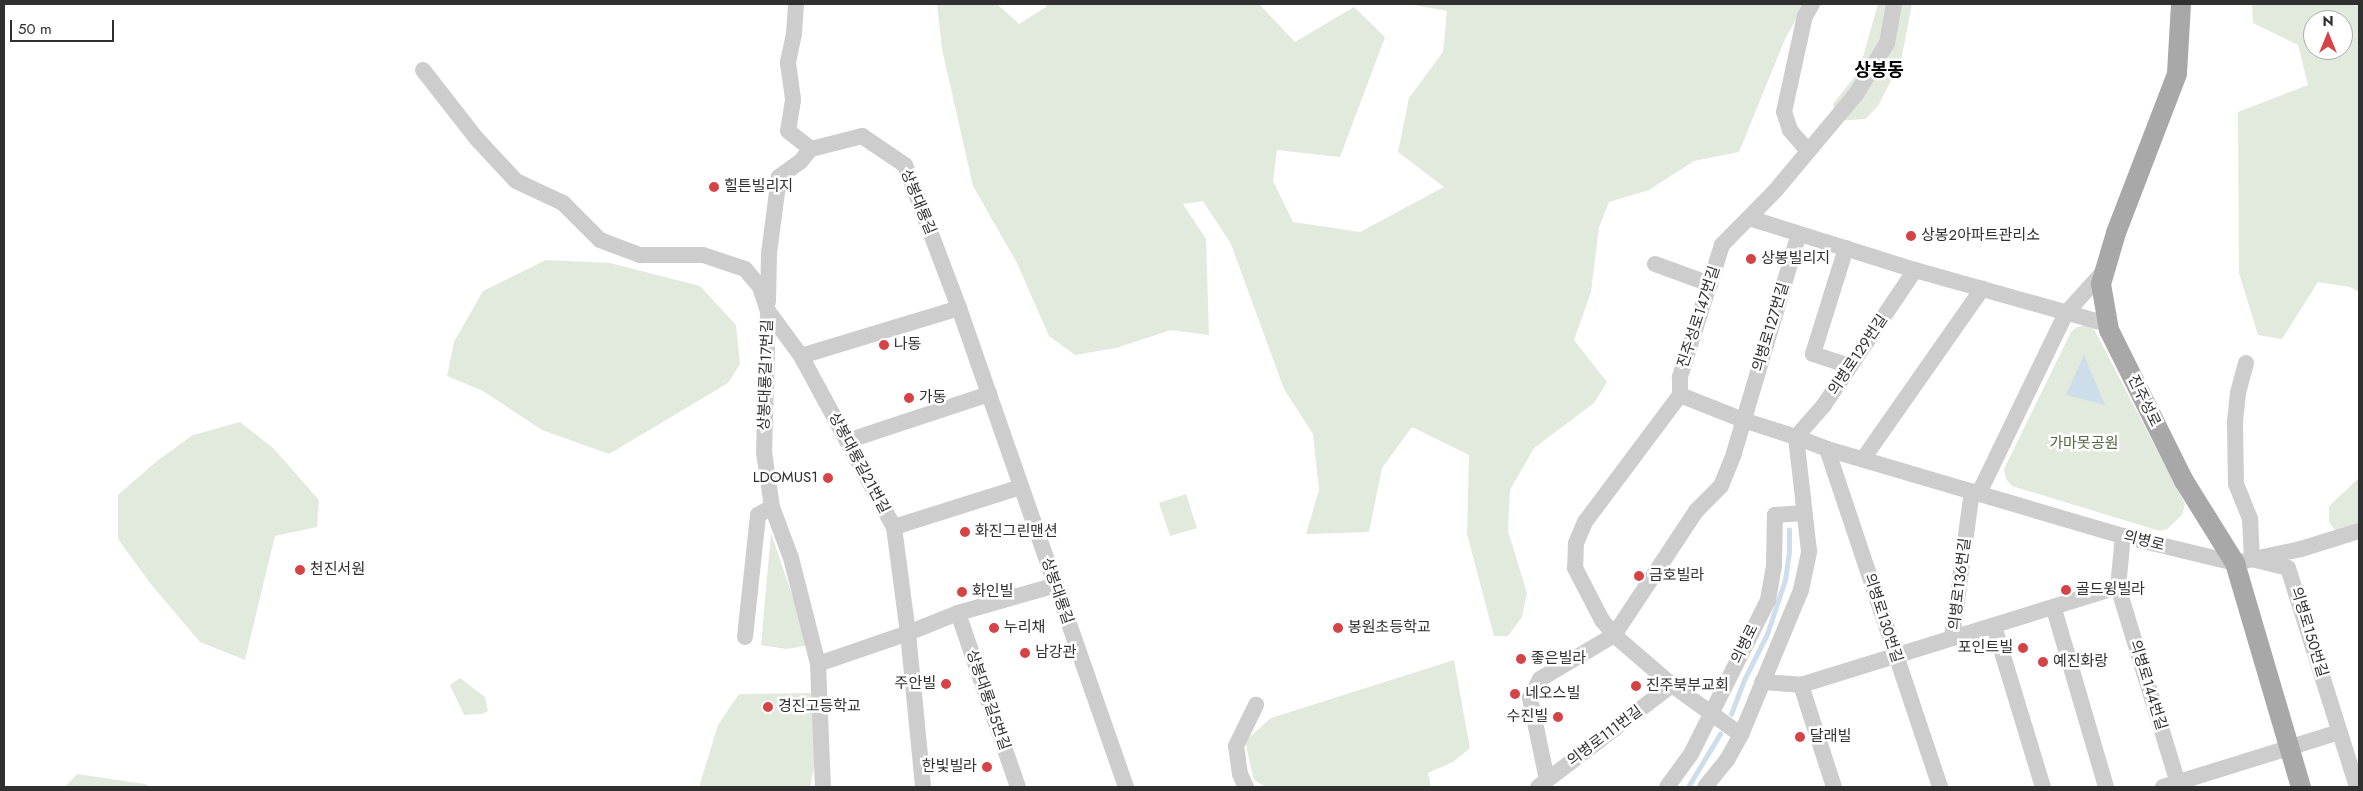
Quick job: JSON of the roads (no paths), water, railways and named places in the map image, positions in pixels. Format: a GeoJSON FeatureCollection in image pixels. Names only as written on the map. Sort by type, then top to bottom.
{"type":"FeatureCollection","features":[{"type":"Feature","properties":{"kind":"main road","name":"진주성로"},"geometry":{"type":"LineString","coordinates":[[2178,5],[2177,74],[2116,233],[2101,284],[2109,330],[2184,481],[2244,561],[2289,748],[2301,787]]}},
{"type":"Feature","properties":{"kind":"street"},"geometry":{"type":"LineString","coordinates":[[768,312],[769,253],[779,177],[800,162],[811,149],[788,131],[793,100],[788,63],[794,34],[796,4]]}},
{"type":"Feature","properties":{"kind":"street"},"geometry":{"type":"LineString","coordinates":[[1808,152],[1790,130],[1784,112],[1805,16],[1812,4]]}},
{"type":"Feature","properties":{"kind":"street","name":"진주성로147번길"},"geometry":{"type":"LineString","coordinates":[[1680,396],[1680,376],[1722,245],[1808,152],[1857,93],[1887,42],[1894,4]]}},
{"type":"Feature","properties":{"kind":"street","name":"상봉대룡길17번길"},"geometry":{"type":"LineString","coordinates":[[423,70],[478,138],[516,181],[563,203],[600,240],[640,255],[703,255],[745,269],[760,287],[768,312],[764,452],[772,507],[791,558],[818,664]]}},
{"type":"Feature","properties":{"kind":"street","name":"상봉대룡길"},"geometry":{"type":"LineString","coordinates":[[811,149],[862,136],[905,165],[989,394],[1126,787]]}},
{"type":"Feature","properties":{"kind":"street"},"geometry":{"type":"LineString","coordinates":[[1749,218],[1916,270],[2107,324],[2109,330]]}},
{"type":"Feature","properties":{"kind":"street","name":"의병로127번길"},"geometry":{"type":"LineString","coordinates":[[1744,420],[1799,234]]}},
{"type":"Feature","properties":{"kind":"street"},"geometry":{"type":"LineString","coordinates":[[1846,248],[1813,354],[1850,366]]}},
{"type":"Feature","properties":{"kind":"street"},"geometry":{"type":"LineString","coordinates":[[1655,264],[1710,284]]}},
{"type":"Feature","properties":{"kind":"street","name":"의병로129번길"},"geometry":{"type":"LineString","coordinates":[[1796,436],[1824,405],[1916,270]]}},
{"type":"Feature","properties":{"kind":"street"},"geometry":{"type":"LineString","coordinates":[[1975,492],[2066,313],[2105,270]]}},
{"type":"Feature","properties":{"kind":"street"},"geometry":{"type":"LineString","coordinates":[[1863,459],[1982,289]]}},
{"type":"Feature","properties":{"kind":"street"},"geometry":{"type":"LineString","coordinates":[[801,356],[958,308]]}},
{"type":"Feature","properties":{"kind":"street","name":"상봉대룡길21번길"},"geometry":{"type":"LineString","coordinates":[[768,312],[801,356],[894,528],[1021,487]]}},
{"type":"Feature","properties":{"kind":"street"},"geometry":{"type":"LineString","coordinates":[[2244,561],[2250,519],[2236,484],[2236,423],[2238,393],[2246,363]]}},
{"type":"Feature","properties":{"kind":"street"},"geometry":{"type":"LineString","coordinates":[[847,441],[989,394]]}},
{"type":"Feature","properties":{"kind":"street"},"geometry":{"type":"LineString","coordinates":[[1741,734],[1672,685],[1614,635],[1602,620],[1575,568],[1576,542],[1584,522],[1680,396],[1744,420],[1796,436]]}},
{"type":"Feature","properties":{"kind":"street","name":"의병로111번길"},"geometry":{"type":"LineString","coordinates":[[1672,685],[1542,784],[1530,698],[1540,679],[1614,635],[1696,511],[1721,486],[1744,420]]}},
{"type":"Feature","properties":{"kind":"street","name":"의병로"},"geometry":{"type":"LineString","coordinates":[[1705,787],[1727,760],[1741,734],[1801,590],[1809,551],[1796,436],[1827,449],[2123,536],[2244,561],[2301,549],[2359,531]]}},
{"type":"Feature","properties":{"kind":"street","name":"의병로130번길"},"geometry":{"type":"LineString","coordinates":[[1827,449],[1940,787]]}},
{"type":"Feature","properties":{"kind":"street","name":"의병로136번길"},"geometry":{"type":"LineString","coordinates":[[1975,492],[1952,637],[2054,608]]}},
{"type":"Feature","properties":{"kind":"street"},"geometry":{"type":"LineString","coordinates":[[745,637],[758,515],[772,507]]}},
{"type":"Feature","properties":{"kind":"street","name":"의병로"},"geometry":{"type":"LineString","coordinates":[[1667,787],[1691,754],[1768,600],[1774,565],[1775,516],[1804,513]]}},
{"type":"Feature","properties":{"kind":"street"},"geometry":{"type":"LineString","coordinates":[[894,528],[908,633],[923,787]]}},
{"type":"Feature","properties":{"kind":"street","name":"의병로144번길"},"geometry":{"type":"LineString","coordinates":[[2123,536],[2118,587],[2173,786]]}},
{"type":"Feature","properties":{"kind":"street","name":"의병로150번길"},"geometry":{"type":"LineString","coordinates":[[2244,561],[2288,568],[2340,732]]}},
{"type":"Feature","properties":{"kind":"street"},"geometry":{"type":"LineString","coordinates":[[823,787],[818,664],[908,633],[958,613],[1056,585]]}},
{"type":"Feature","properties":{"kind":"street"},"geometry":{"type":"LineString","coordinates":[[2106,787],[2054,608],[2118,587]]}},
{"type":"Feature","properties":{"kind":"street","name":"상봉대룡길5번길"},"geometry":{"type":"LineString","coordinates":[[958,613],[1018,787]]}},
{"type":"Feature","properties":{"kind":"street"},"geometry":{"type":"LineString","coordinates":[[1994,626],[2043,787]]}},
{"type":"Feature","properties":{"kind":"street"},"geometry":{"type":"LineString","coordinates":[[1762,682],[1801,685],[1952,637]]}},
{"type":"Feature","properties":{"kind":"street"},"geometry":{"type":"LineString","coordinates":[[1801,685],[1834,787]]}},
{"type":"Feature","properties":{"kind":"street"},"geometry":{"type":"LineString","coordinates":[[1246,787],[1240,774],[1236,746],[1256,705]]}},
{"type":"Feature","properties":{"kind":"street"},"geometry":{"type":"LineString","coordinates":[[2173,786],[2340,732],[2357,787]]}},
{"type":"Feature","properties":{"kind":"water"},"geometry":{"type":"Polygon","coordinates":[[[2084,355],[2105,405],[2066,395],[2084,355]]]}},
{"type":"Feature","properties":{"kind":"waterway"},"geometry":{"type":"LineString","coordinates":[[1731,714],[1744,680],[1767,634],[1785,580],[1789,552],[1789,530]]}},
{"type":"Feature","properties":{"kind":"waterway"},"geometry":{"type":"LineString","coordinates":[[1688,787],[1720,734]]}},
{"type":"Feature","properties":{"kind":"place","name":"힐튼빌리지"},"geometry":{"type":"Point","coordinates":[714,187]}},
{"type":"Feature","properties":{"kind":"place","name":"상봉2아파트관리소"},"geometry":{"type":"Point","coordinates":[1911,236]}},
{"type":"Feature","properties":{"kind":"place","name":"상봉빌리지"},"geometry":{"type":"Point","coordinates":[1751,259]}},
{"type":"Feature","properties":{"kind":"place","name":"나동"},"geometry":{"type":"Point","coordinates":[884,345]}},
{"type":"Feature","properties":{"kind":"place","name":"가동"},"geometry":{"type":"Point","coordinates":[909,398]}},
{"type":"Feature","properties":{"kind":"place","name":"LDOMUS1"},"geometry":{"type":"Point","coordinates":[828,478]}},
{"type":"Feature","properties":{"kind":"place","name":"화진그린맨션"},"geometry":{"type":"Point","coordinates":[965,532]}},
{"type":"Feature","properties":{"kind":"place","name":"천진서원"},"geometry":{"type":"Point","coordinates":[300,570]}},
{"type":"Feature","properties":{"kind":"place","name":"금호빌라"},"geometry":{"type":"Point","coordinates":[1639,576]}},
{"type":"Feature","properties":{"kind":"place","name":"골드윙빌라"},"geometry":{"type":"Point","coordinates":[2066,590]}},
{"type":"Feature","properties":{"kind":"place","name":"화인빌"},"geometry":{"type":"Point","coordinates":[962,592]}},
{"type":"Feature","properties":{"kind":"place","name":"누리채"},"geometry":{"type":"Point","coordinates":[994,628]}},
{"type":"Feature","properties":{"kind":"place","name":"봉원초등학교"},"geometry":{"type":"Point","coordinates":[1338,628]}},
{"type":"Feature","properties":{"kind":"place","name":"포인트빌"},"geometry":{"type":"Point","coordinates":[2023,648]}},
{"type":"Feature","properties":{"kind":"place","name":"남강관"},"geometry":{"type":"Point","coordinates":[1025,653]}},
{"type":"Feature","properties":{"kind":"place","name":"좋은빌라"},"geometry":{"type":"Point","coordinates":[1521,659]}},
{"type":"Feature","properties":{"kind":"place","name":"예진화랑"},"geometry":{"type":"Point","coordinates":[2043,662]}},
{"type":"Feature","properties":{"kind":"place","name":"주안빌"},"geometry":{"type":"Point","coordinates":[946,684]}},
{"type":"Feature","properties":{"kind":"place","name":"진주북부교회"},"geometry":{"type":"Point","coordinates":[1636,686]}},
{"type":"Feature","properties":{"kind":"place","name":"네오스빌"},"geometry":{"type":"Point","coordinates":[1515,694]}},
{"type":"Feature","properties":{"kind":"place","name":"경진고등학교"},"geometry":{"type":"Point","coordinates":[768,707]}},
{"type":"Feature","properties":{"kind":"place","name":"수진빌"},"geometry":{"type":"Point","coordinates":[1558,717]}},
{"type":"Feature","properties":{"kind":"place","name":"달래빌"},"geometry":{"type":"Point","coordinates":[1800,737]}},
{"type":"Feature","properties":{"kind":"place","name":"한빛빌라"},"geometry":{"type":"Point","coordinates":[987,767]}},
{"type":"Feature","properties":{"kind":"district","name":"상봉동"},"geometry":{"type":"Point","coordinates":[1879,70]}},
{"type":"Feature","properties":{"kind":"park label","name":"가마못공원"},"geometry":{"type":"Point","coordinates":[2084,444]}}]}
